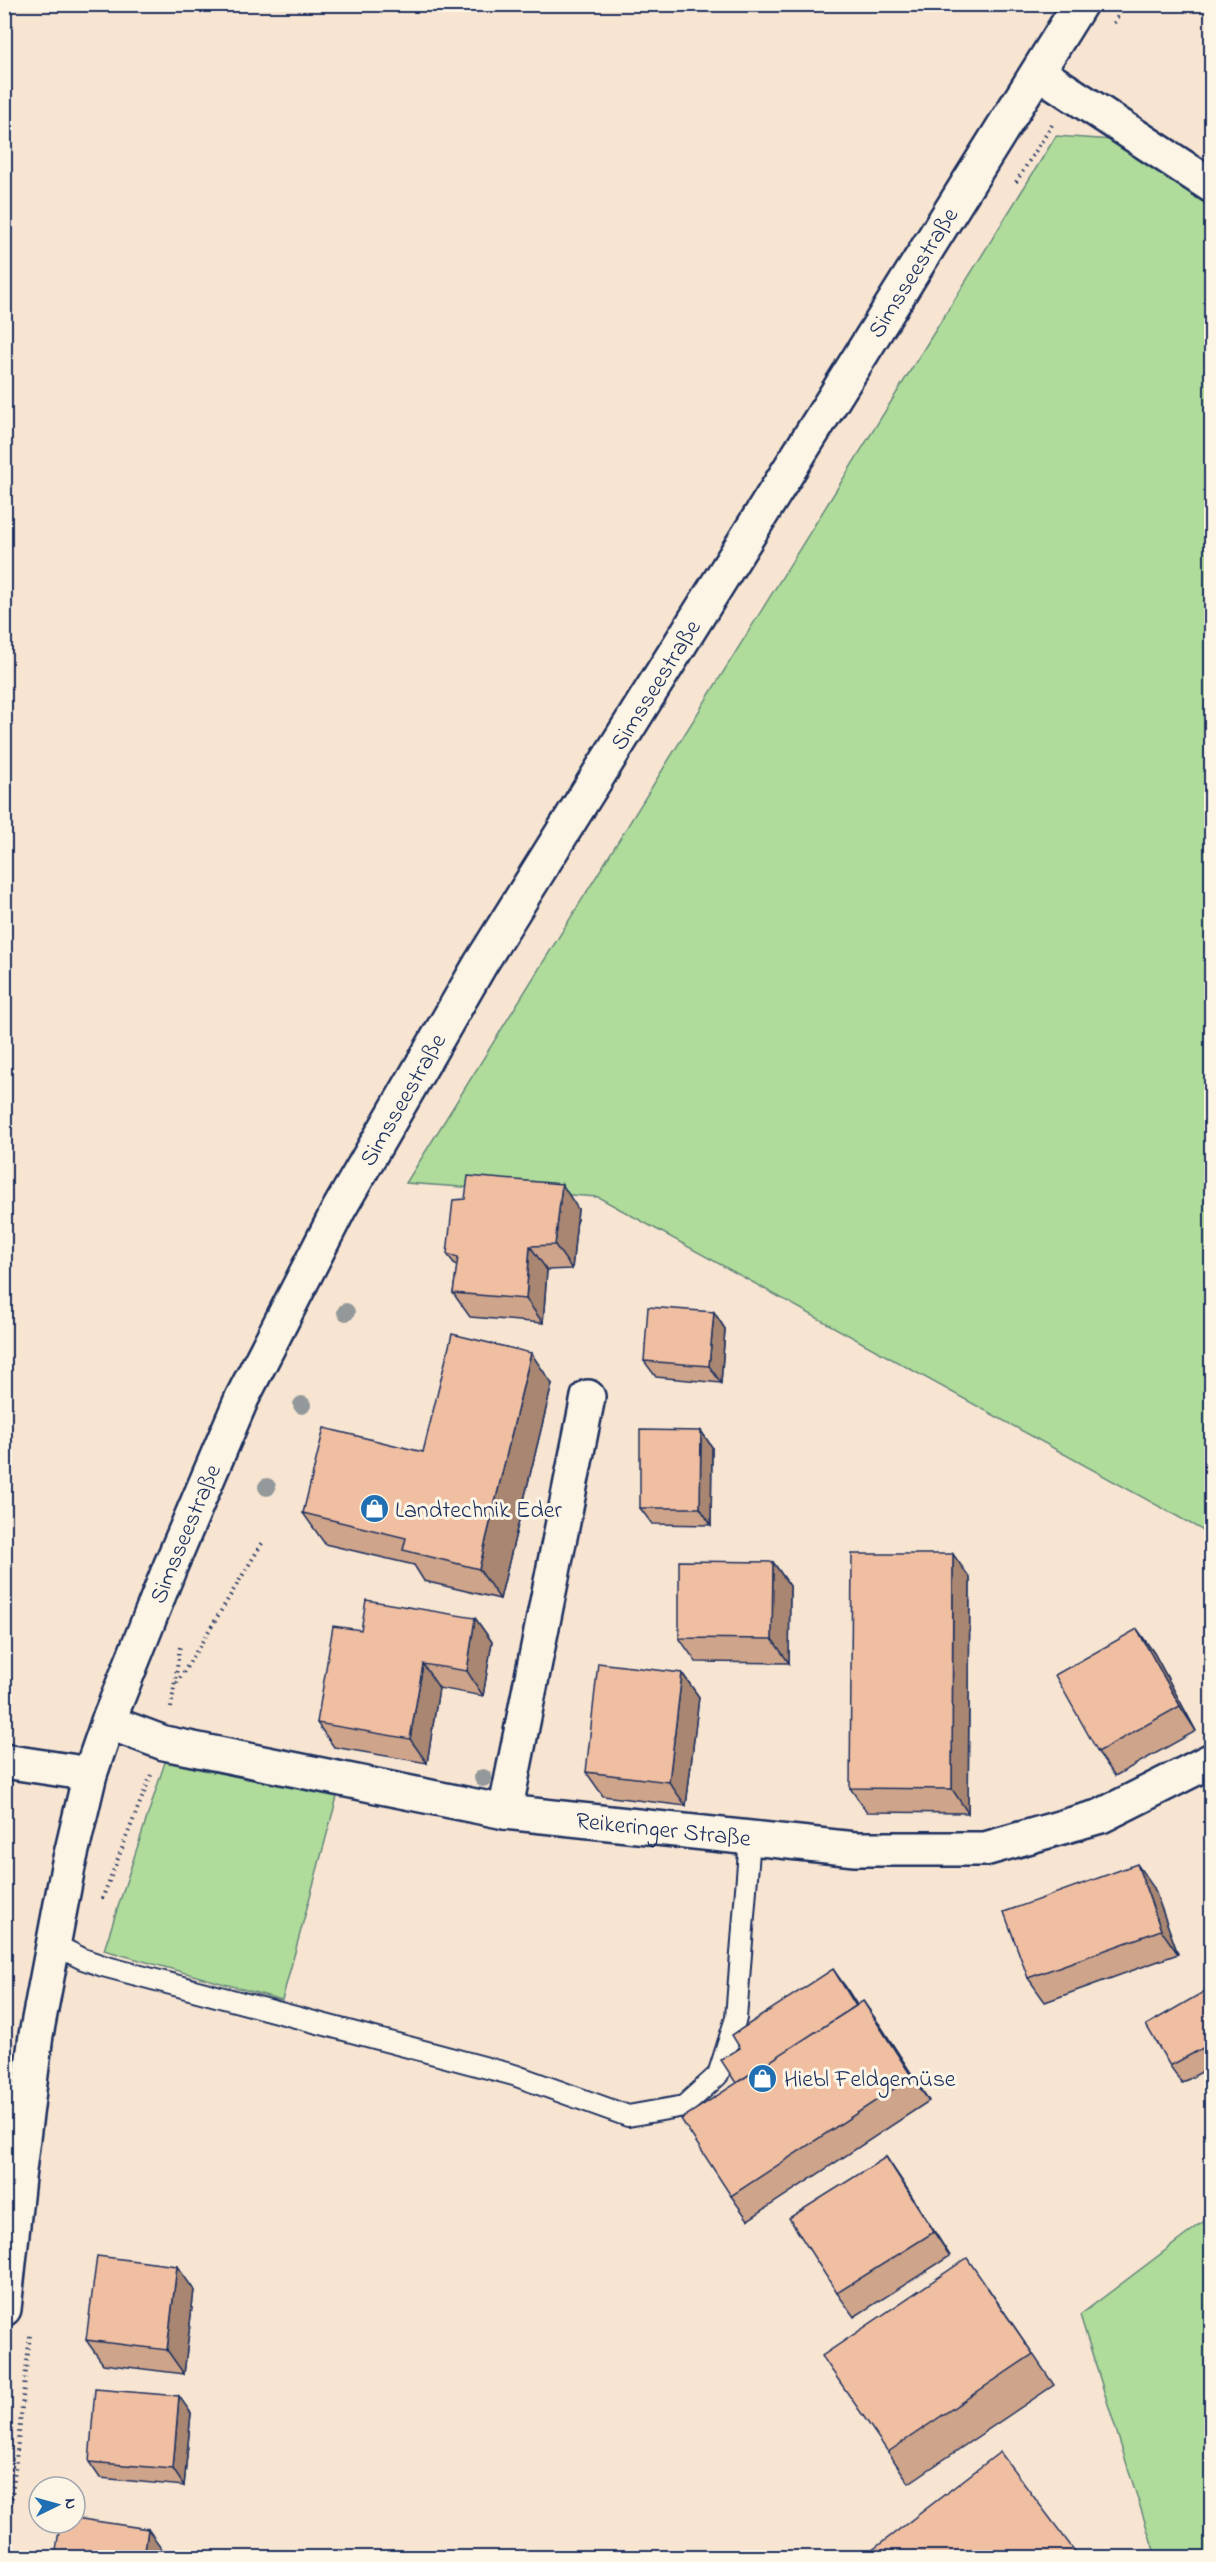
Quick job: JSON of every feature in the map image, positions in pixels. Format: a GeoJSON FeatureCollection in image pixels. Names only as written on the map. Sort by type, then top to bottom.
{"type":"FeatureCollection","features":[{"type":"Feature","properties":{"kind":"main road","name":"Simsseestraße"},"geometry":{"type":"LineString","coordinates":[[18,2316],[11,2178],[53,1944],[90,1774],[108,1722],[242,1398],[323,1237],[481,963],[1080,4]]}},
{"type":"Feature","properties":{"kind":"main road"},"geometry":{"type":"LineString","coordinates":[[1038,72],[1212,186]]}},
{"type":"Feature","properties":{"kind":"main road"},"geometry":{"type":"LineString","coordinates":[[505,1812],[588,1397]]}},
{"type":"Feature","properties":{"kind":"main road","name":"Reikeringer Straße"},"geometry":{"type":"LineString","coordinates":[[108,1722],[164,1743],[505,1812],[855,1849],[985,1850],[1101,1816],[1212,1760]]}},
{"type":"Feature","properties":{"kind":"main road"},"geometry":{"type":"LineString","coordinates":[[4,1761],[90,1774]]}},
{"type":"Feature","properties":{"kind":"lane"},"geometry":{"type":"LineString","coordinates":[[53,1944],[103,1966],[514,2075],[628,2116],[684,2106],[717,2075],[736,2018],[750,1838]]}},
{"type":"Feature","properties":{"kind":"path"},"geometry":{"type":"LineString","coordinates":[[1113,24],[1125,4]]}},
{"type":"Feature","properties":{"kind":"path"},"geometry":{"type":"LineString","coordinates":[[1014,184],[1071,94]]}},
{"type":"Feature","properties":{"kind":"path"},"geometry":{"type":"LineString","coordinates":[[175,1686],[264,1540]]}},
{"type":"Feature","properties":{"kind":"path"},"geometry":{"type":"LineString","coordinates":[[101,1901],[164,1743],[175,1686],[180,1642]]}},
{"type":"Feature","properties":{"kind":"path"},"geometry":{"type":"LineString","coordinates":[[5,2558],[18,2316]]}},
{"type":"Feature","properties":{"kind":"green space"},"geometry":{"type":"Polygon","coordinates":[[[1056,136],[1113,140],[1211,206],[1211,1535],[598,1197],[406,1183],[1056,136]]]}},
{"type":"Feature","properties":{"kind":"green space"},"geometry":{"type":"Polygon","coordinates":[[[165,1762],[337,1797],[282,2000],[104,1950],[165,1762]]]}},
{"type":"Feature","properties":{"kind":"green space"},"geometry":{"type":"Polygon","coordinates":[[[1211,2216],[1211,2557],[1156,2557],[1080,2315],[1211,2216]]]}},
{"type":"Feature","properties":{"kind":"building"},"geometry":{"type":"Polygon","coordinates":[[[468,1176],[562,1184],[555,1245],[530,1246],[526,1299],[453,1293],[458,1257],[447,1254],[453,1200],[465,1199],[468,1176]]]}},
{"type":"Feature","properties":{"kind":"building"},"geometry":{"type":"Polygon","coordinates":[[[648,1307],[714,1312],[709,1366],[644,1361],[648,1307]]]}},
{"type":"Feature","properties":{"kind":"building"},"geometry":{"type":"Polygon","coordinates":[[[452,1334],[531,1353],[479,1569],[403,1550],[406,1538],[303,1513],[324,1428],[423,1452],[452,1334]]]}},
{"type":"Feature","properties":{"kind":"building"},"geometry":{"type":"Polygon","coordinates":[[[640,1430],[701,1431],[700,1508],[640,1508],[640,1430]]]}},
{"type":"Feature","properties":{"kind":"building"},"geometry":{"type":"Polygon","coordinates":[[[852,1554],[953,1554],[952,1789],[850,1788],[852,1554]]]}},
{"type":"Feature","properties":{"kind":"building"},"geometry":{"type":"Polygon","coordinates":[[[679,1561],[773,1562],[772,1639],[679,1638],[679,1561]]]}},
{"type":"Feature","properties":{"kind":"building"},"geometry":{"type":"Polygon","coordinates":[[[366,1600],[475,1618],[467,1671],[423,1664],[410,1739],[317,1723],[333,1626],[361,1630],[366,1600]]]}},
{"type":"Feature","properties":{"kind":"building"},"geometry":{"type":"Polygon","coordinates":[[[1137,1629],[1180,1706],[1098,1752],[1055,1675],[1137,1629]]]}},
{"type":"Feature","properties":{"kind":"building"},"geometry":{"type":"Polygon","coordinates":[[[598,1663],[682,1673],[669,1782],[586,1772],[598,1663]]]}},
{"type":"Feature","properties":{"kind":"building"},"geometry":{"type":"Polygon","coordinates":[[[1137,1864],[1161,1930],[1028,1978],[1004,1912],[1137,1864]]]}},
{"type":"Feature","properties":{"kind":"building"},"geometry":{"type":"Polygon","coordinates":[[[833,1969],[856,2006],[736,2083],[721,2060],[740,2048],[732,2035],[833,1969]]]}},
{"type":"Feature","properties":{"kind":"building"},"geometry":{"type":"Polygon","coordinates":[[[1212,1987],[1212,2043],[1170,2066],[1146,2025],[1212,1987]]]}},
{"type":"Feature","properties":{"kind":"building"},"geometry":{"type":"Polygon","coordinates":[[[863,2001],[912,2077],[731,2196],[681,2119],[863,2001]]]}},
{"type":"Feature","properties":{"kind":"building"},"geometry":{"type":"Polygon","coordinates":[[[886,2157],[934,2232],[837,2293],[789,2218],[886,2157]]]}},
{"type":"Feature","properties":{"kind":"building"},"geometry":{"type":"Polygon","coordinates":[[[97,2256],[177,2266],[167,2350],[86,2340],[97,2256]]]}},
{"type":"Feature","properties":{"kind":"building"},"geometry":{"type":"Polygon","coordinates":[[[967,2258],[1033,2354],[888,2452],[822,2356],[967,2258]]]}},
{"type":"Feature","properties":{"kind":"building"},"geometry":{"type":"Polygon","coordinates":[[[95,2389],[179,2396],[173,2469],[89,2462],[95,2389]]]}},
{"type":"Feature","properties":{"kind":"building"},"geometry":{"type":"Polygon","coordinates":[[[1000,2452],[1080,2558],[862,2558],[1000,2452]]]}},
{"type":"Feature","properties":{"kind":"building"},"geometry":{"type":"Polygon","coordinates":[[[87,2520],[148,2529],[144,2558],[55,2558],[58,2535],[87,2535],[87,2520]]]}},
{"type":"Feature","properties":{"kind":"place","name":"Landtechnik Eder"},"geometry":{"type":"Point","coordinates":[374,1509]}},
{"type":"Feature","properties":{"kind":"place","name":"Hiebl Feldgemüse"},"geometry":{"type":"Point","coordinates":[763,2078]}}]}
